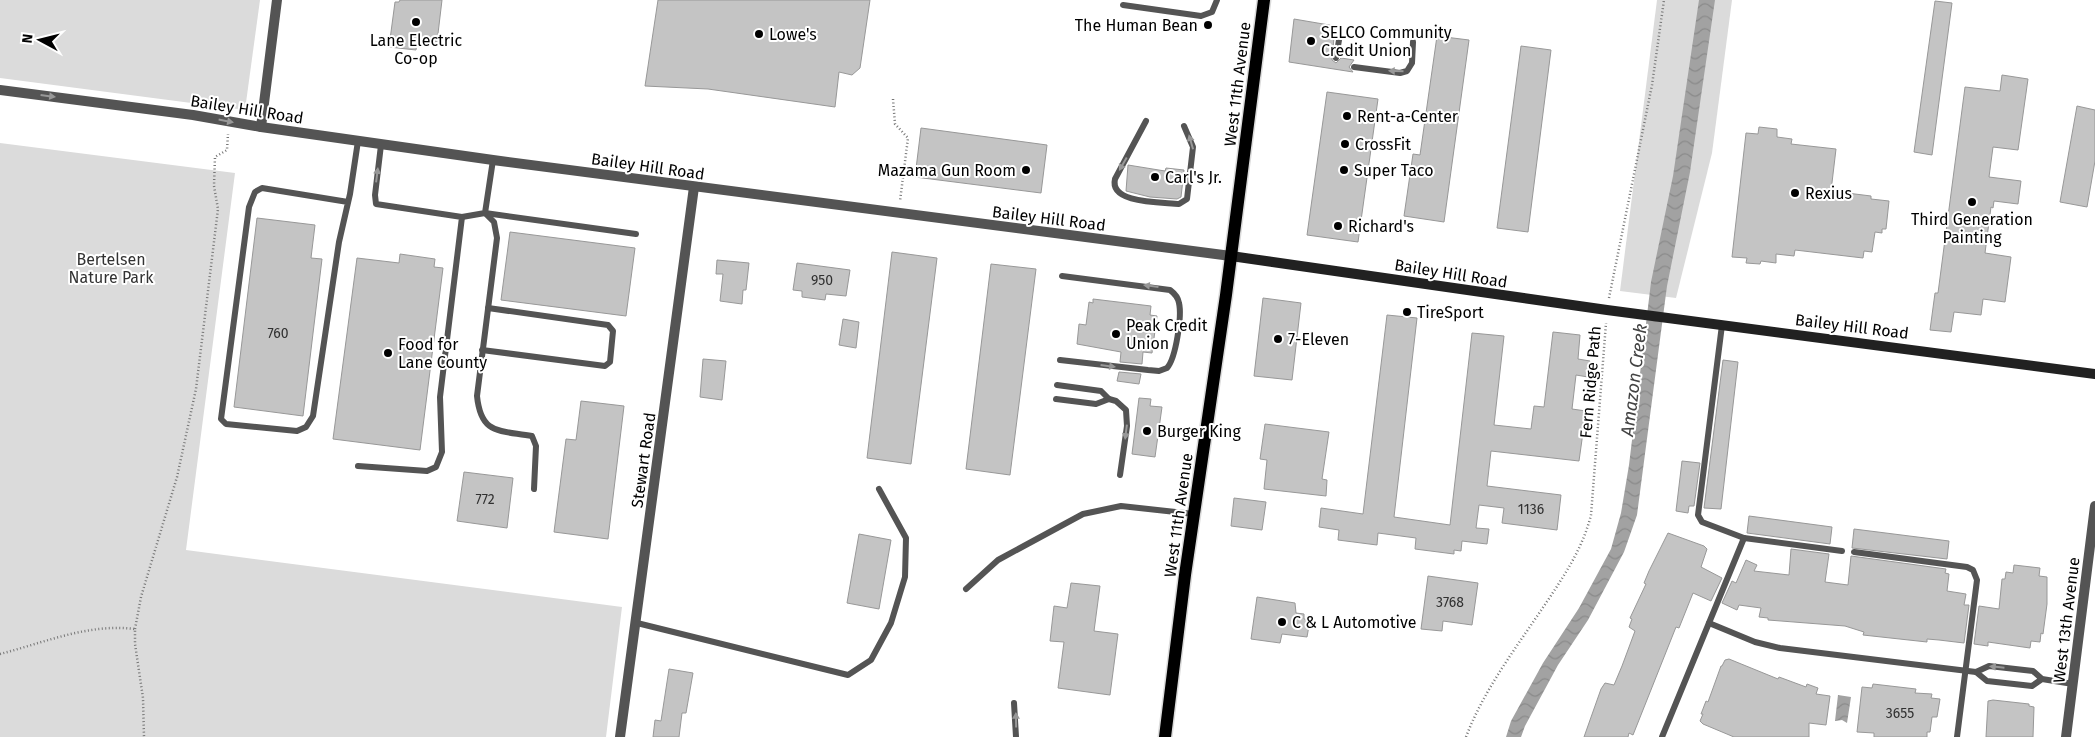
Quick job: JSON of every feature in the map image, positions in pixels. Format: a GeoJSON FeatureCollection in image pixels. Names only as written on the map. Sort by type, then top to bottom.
{"type":"FeatureCollection","features":[{"type":"Feature","properties":{"kind":"main road","name":"West 11th Avenue"},"geometry":{"type":"LineString","coordinates":[[1166,737],[1194,514],[1231,256],[1264,0]]}},
{"type":"Feature","properties":{"kind":"main road","name":"Bailey Hill Road"},"geometry":{"type":"LineString","coordinates":[[1231,256],[1611,311],[2095,374]]}},
{"type":"Feature","properties":{"kind":"street"},"geometry":{"type":"LineString","coordinates":[[261,127],[277,0]]}},
{"type":"Feature","properties":{"kind":"street","name":"Bailey Hill Road"},"geometry":{"type":"LineString","coordinates":[[0,90],[193,115],[381,145],[1231,256]]}},
{"type":"Feature","properties":{"kind":"street","name":"Stewart Road"},"geometry":{"type":"LineString","coordinates":[[620,737],[694,187]]}},
{"type":"Feature","properties":{"kind":"street","name":"West 13th Avenue"},"geometry":{"type":"LineString","coordinates":[[2066,737],[2090,579],[2095,506]]}},
{"type":"Feature","properties":{"kind":"lane"},"geometry":{"type":"LineString","coordinates":[[1123,5],[1201,16],[1212,12],[1217,0]]}},
{"type":"Feature","properties":{"kind":"lane"},"geometry":{"type":"LineString","coordinates":[[1336,58],[1339,40]]}},
{"type":"Feature","properties":{"kind":"lane"},"geometry":{"type":"LineString","coordinates":[[1354,67],[1400,73],[1407,71],[1412,63],[1413,42]]}},
{"type":"Feature","properties":{"kind":"lane"},"geometry":{"type":"LineString","coordinates":[[1146,121],[1115,179],[1114,186],[1117,192],[1128,198],[1179,204],[1187,199],[1193,147],[1184,126]]}},
{"type":"Feature","properties":{"kind":"lane"},"geometry":{"type":"LineString","coordinates":[[348,202],[262,188],[255,192],[249,206],[221,419],[226,424],[297,431],[306,427],[313,416],[339,242],[348,202],[358,141]]}},
{"type":"Feature","properties":{"kind":"lane"},"geometry":{"type":"LineString","coordinates":[[381,145],[375,195],[376,204],[462,217],[485,213],[636,234]]}},
{"type":"Feature","properties":{"kind":"lane"},"geometry":{"type":"LineString","coordinates":[[485,213],[494,160]]}},
{"type":"Feature","properties":{"kind":"lane"},"geometry":{"type":"LineString","coordinates":[[485,213],[494,222],[497,238],[476,396],[478,412],[483,421],[494,429],[532,436],[536,446],[534,489]]}},
{"type":"Feature","properties":{"kind":"lane"},"geometry":{"type":"LineString","coordinates":[[358,466],[427,471],[436,467],[439,460],[442,452],[440,397],[462,217]]}},
{"type":"Feature","properties":{"kind":"lane"},"geometry":{"type":"LineString","coordinates":[[1060,360],[1159,371],[1167,368],[1174,354],[1180,310],[1179,302],[1170,290],[1062,276]]}},
{"type":"Feature","properties":{"kind":"lane"},"geometry":{"type":"LineString","coordinates":[[482,350],[605,366],[610,362],[613,331],[608,325],[488,308]]}},
{"type":"Feature","properties":{"kind":"lane"},"geometry":{"type":"LineString","coordinates":[[1722,325],[1698,515],[1702,522],[1744,538],[1842,551]]}},
{"type":"Feature","properties":{"kind":"lane"},"geometry":{"type":"LineString","coordinates":[[1057,385],[1101,391],[1109,399],[1122,404],[1128,416],[1120,475]]}},
{"type":"Feature","properties":{"kind":"lane"},"geometry":{"type":"LineString","coordinates":[[1056,398],[1096,404],[1109,399]]}},
{"type":"Feature","properties":{"kind":"lane"},"geometry":{"type":"LineString","coordinates":[[636,623],[848,675],[871,660],[891,623],[905,576],[906,538],[879,489]]}},
{"type":"Feature","properties":{"kind":"lane"},"geometry":{"type":"LineString","coordinates":[[966,589],[998,560],[1083,514],[1121,506],[1194,514]]}},
{"type":"Feature","properties":{"kind":"lane"},"geometry":{"type":"LineString","coordinates":[[1662,737],[1744,538]]}},
{"type":"Feature","properties":{"kind":"lane"},"geometry":{"type":"LineString","coordinates":[[1854,552],[1967,567],[1973,570],[1977,580],[1957,737]]}},
{"type":"Feature","properties":{"kind":"lane"},"geometry":{"type":"LineString","coordinates":[[1709,624],[1755,642],[1780,648],[1966,670],[1976,672],[1987,681],[2034,686],[2042,679]]}},
{"type":"Feature","properties":{"kind":"lane"},"geometry":{"type":"LineString","coordinates":[[1976,672],[1989,666],[2033,671],[2042,679],[2073,684]]}},
{"type":"Feature","properties":{"kind":"lane"},"geometry":{"type":"LineString","coordinates":[[1014,703],[1016,737]]}},
{"type":"Feature","properties":{"kind":"path","name":"Fern Ridge Path"},"geometry":{"type":"LineString","coordinates":[[1466,737],[1482,699],[1567,570],[1587,532],[1611,311],[1652,85],[1664,0]]}},
{"type":"Feature","properties":{"kind":"path"},"geometry":{"type":"LineString","coordinates":[[892,98],[895,124],[908,138],[898,214]]}},
{"type":"Feature","properties":{"kind":"path"},"geometry":{"type":"LineString","coordinates":[[144,737],[143,698],[134,644],[135,629],[141,597],[177,476],[196,389],[218,209],[213,173],[215,157],[227,150],[228,122]]}},
{"type":"Feature","properties":{"kind":"path"},"geometry":{"type":"LineString","coordinates":[[0,654],[49,639],[94,630],[122,627],[135,629]]}},
{"type":"Feature","properties":{"kind":"green space"},"geometry":{"type":"Polygon","coordinates":[[[0,0],[260,0],[245,110],[0,78],[0,0]]]}},
{"type":"Feature","properties":{"kind":"green space"},"geometry":{"type":"Polygon","coordinates":[[[1657,0],[1732,0],[1712,153],[1676,298],[1620,291],[1657,0]]]}},
{"type":"Feature","properties":{"kind":"green space","name":"Bertelsen Nature Park"},"geometry":{"type":"Polygon","coordinates":[[[0,143],[235,173],[186,550],[622,607],[606,737],[0,737],[0,143]]]}},
{"type":"Feature","properties":{"kind":"water"},"geometry":{"type":"Polygon","coordinates":[[[1699,0],[1715,0],[1690,172],[1667,286],[1637,515],[1624,552],[1588,620],[1558,665],[1521,737],[1506,737],[1511,721],[1543,663],[1579,608],[1611,549],[1621,513],[1629,465],[1651,282],[1673,176],[1699,0]]]}},
{"type":"Feature","properties":{"kind":"water"},"geometry":{"type":"Polygon","coordinates":[[[1838,695],[1851,697],[1847,723],[1842,720],[1835,721],[1838,695]]]}},
{"type":"Feature","properties":{"kind":"building","name":"Lane Electric Co-op"},"geometry":{"type":"Polygon","coordinates":[[[400,0],[442,0],[437,42],[431,41],[431,45],[417,43],[416,50],[389,47],[395,2],[400,0]]]}},
{"type":"Feature","properties":{"kind":"building","name":"Lowe's"},"geometry":{"type":"Polygon","coordinates":[[[658,0],[870,0],[860,68],[852,75],[839,72],[835,107],[708,89],[645,86],[658,0]]]}},
{"type":"Feature","properties":{"kind":"building"},"geometry":{"type":"Polygon","coordinates":[[[1935,1],[1952,3],[1932,155],[1914,152],[1935,1]]]}},
{"type":"Feature","properties":{"kind":"building"},"geometry":{"type":"Polygon","coordinates":[[[1294,19],[1335,26],[1332,60],[1336,63],[1341,58],[1354,60],[1349,67],[1353,72],[1289,62],[1294,19]]]}},
{"type":"Feature","properties":{"kind":"building"},"geometry":{"type":"Polygon","coordinates":[[[1437,36],[1469,40],[1444,222],[1404,216],[1413,154],[1420,155],[1437,36]]]}},
{"type":"Feature","properties":{"kind":"building"},"geometry":{"type":"Polygon","coordinates":[[[1521,46],[1551,50],[1528,232],[1497,228],[1521,46]]]}},
{"type":"Feature","properties":{"kind":"building","name":"Third Generation Painting"},"geometry":{"type":"Polygon","coordinates":[[[2002,75],[2028,79],[2018,150],[1993,147],[1989,177],[2021,181],[2018,204],[1994,201],[1993,208],[1991,207],[1985,253],[2011,257],[2005,302],[1983,299],[1981,315],[1954,312],[1951,332],[1930,330],[1935,293],[1938,293],[1965,87],[2000,91],[2002,75]]]}},
{"type":"Feature","properties":{"kind":"building"},"geometry":{"type":"Polygon","coordinates":[[[1327,92],[1378,99],[1358,242],[1307,235],[1327,92]]]}},
{"type":"Feature","properties":{"kind":"building"},"geometry":{"type":"Polygon","coordinates":[[[2077,106],[2095,110],[2095,161],[2087,207],[2060,202],[2077,106]]]}},
{"type":"Feature","properties":{"kind":"building","name":"Rexius"},"geometry":{"type":"Polygon","coordinates":[[[1759,127],[1777,129],[1777,137],[1792,139],[1791,144],[1836,149],[1831,191],[1871,196],[1871,199],[1889,201],[1886,229],[1882,229],[1882,233],[1875,232],[1872,252],[1864,251],[1863,258],[1795,250],[1794,256],[1776,254],[1776,263],[1761,261],[1760,264],[1746,263],[1747,258],[1732,257],[1746,133],[1758,134],[1759,127]]]}},
{"type":"Feature","properties":{"kind":"building"},"geometry":{"type":"Polygon","coordinates":[[[921,128],[1047,145],[1041,193],[915,177],[921,128]]]}},
{"type":"Feature","properties":{"kind":"building","name":"Carl's Jr."},"geometry":{"type":"Polygon","coordinates":[[[1128,165],[1165,171],[1166,168],[1184,170],[1181,197],[1177,199],[1150,197],[1126,191],[1128,165]]]}},
{"type":"Feature","properties":{"kind":"building"},"geometry":{"type":"Polygon","coordinates":[[[257,218],[315,225],[311,258],[322,259],[303,416],[234,407],[257,218]]]}},
{"type":"Feature","properties":{"kind":"building"},"geometry":{"type":"Polygon","coordinates":[[[510,232],[635,248],[626,316],[501,300],[510,232]]]}},
{"type":"Feature","properties":{"kind":"building"},"geometry":{"type":"Polygon","coordinates":[[[892,252],[937,258],[911,464],[867,458],[892,252]]]}},
{"type":"Feature","properties":{"kind":"building","name":"Food for Lane County"},"geometry":{"type":"Polygon","coordinates":[[[400,254],[435,259],[434,267],[443,268],[420,450],[333,439],[357,258],[399,263],[400,254]]]}},
{"type":"Feature","properties":{"kind":"building"},"geometry":{"type":"Polygon","coordinates":[[[717,260],[749,263],[746,290],[743,290],[742,304],[720,301],[723,274],[716,274],[717,260]]]}},
{"type":"Feature","properties":{"kind":"building"},"geometry":{"type":"Polygon","coordinates":[[[797,263],[850,270],[846,296],[826,294],[825,300],[802,297],[802,291],[793,290],[797,263]]]}},
{"type":"Feature","properties":{"kind":"building"},"geometry":{"type":"Polygon","coordinates":[[[991,264],[1036,269],[1010,475],[966,469],[991,264]]]}},
{"type":"Feature","properties":{"kind":"building","name":"7-Eleven"},"geometry":{"type":"Polygon","coordinates":[[[1263,298],[1301,303],[1292,380],[1254,376],[1263,298]]]}},
{"type":"Feature","properties":{"kind":"building","name":"Peak Credit Union"},"geometry":{"type":"Polygon","coordinates":[[[1093,299],[1151,306],[1150,315],[1157,316],[1152,353],[1143,352],[1142,364],[1120,362],[1121,352],[1077,344],[1079,324],[1086,325],[1089,302],[1093,303],[1093,299]]]}},
{"type":"Feature","properties":{"kind":"building"},"geometry":{"type":"Polygon","coordinates":[[[1387,315],[1417,318],[1394,517],[1450,525],[1472,333],[1504,336],[1494,425],[1531,429],[1534,406],[1544,407],[1553,332],[1580,335],[1578,359],[1590,361],[1588,377],[1576,375],[1572,409],[1586,411],[1579,461],[1491,451],[1487,486],[1561,495],[1557,530],[1502,523],[1504,508],[1479,505],[1476,528],[1489,529],[1487,544],[1462,541],[1461,551],[1454,550],[1454,554],[1415,549],[1416,538],[1378,533],[1377,545],[1338,540],[1339,530],[1319,527],[1321,508],[1363,514],[1387,315]]]}},
{"type":"Feature","properties":{"kind":"building"},"geometry":{"type":"Polygon","coordinates":[[[843,319],[859,322],[856,348],[839,345],[843,319]]]}},
{"type":"Feature","properties":{"kind":"building"},"geometry":{"type":"Polygon","coordinates":[[[703,359],[726,361],[722,400],[700,397],[703,359]]]}},
{"type":"Feature","properties":{"kind":"building"},"geometry":{"type":"Polygon","coordinates":[[[1723,360],[1738,362],[1721,509],[1704,508],[1723,360]]]}},
{"type":"Feature","properties":{"kind":"building"},"geometry":{"type":"Polygon","coordinates":[[[1119,372],[1141,374],[1139,384],[1117,381],[1119,372]]]}},
{"type":"Feature","properties":{"kind":"building","name":"Burger King"},"geometry":{"type":"Polygon","coordinates":[[[1139,398],[1151,399],[1150,406],[1162,407],[1155,457],[1132,454],[1139,398]]]}},
{"type":"Feature","properties":{"kind":"building"},"geometry":{"type":"Polygon","coordinates":[[[581,401],[624,406],[608,539],[554,532],[566,439],[576,440],[581,401]]]}},
{"type":"Feature","properties":{"kind":"building"},"geometry":{"type":"Polygon","coordinates":[[[1265,424],[1329,432],[1322,479],[1327,480],[1326,496],[1264,489],[1267,460],[1260,459],[1265,424]]]}},
{"type":"Feature","properties":{"kind":"building"},"geometry":{"type":"Polygon","coordinates":[[[1682,461],[1700,463],[1694,506],[1689,506],[1688,513],[1676,511],[1682,461]]]}},
{"type":"Feature","properties":{"kind":"building"},"geometry":{"type":"Polygon","coordinates":[[[464,472],[513,478],[507,528],[457,521],[464,472]]]}},
{"type":"Feature","properties":{"kind":"building"},"geometry":{"type":"Polygon","coordinates":[[[1234,498],[1266,502],[1262,530],[1231,526],[1234,498]]]}},
{"type":"Feature","properties":{"kind":"building"},"geometry":{"type":"Polygon","coordinates":[[[1749,516],[1832,527],[1830,544],[1747,533],[1749,516]]]}},
{"type":"Feature","properties":{"kind":"building"},"geometry":{"type":"Polygon","coordinates":[[[1854,529],[1949,541],[1947,559],[1852,548],[1854,529]]]}},
{"type":"Feature","properties":{"kind":"building"},"geometry":{"type":"Polygon","coordinates":[[[1668,533],[1704,546],[1707,549],[1701,567],[1722,578],[1711,601],[1693,593],[1679,628],[1676,627],[1633,735],[1629,733],[1628,737],[1584,737],[1601,689],[1605,683],[1614,685],[1622,666],[1635,631],[1629,627],[1632,619],[1630,618],[1646,584],[1644,583],[1649,571],[1668,533]]]}},
{"type":"Feature","properties":{"kind":"building"},"geometry":{"type":"Polygon","coordinates":[[[859,534],[891,540],[879,609],[847,603],[859,534]]]}},
{"type":"Feature","properties":{"kind":"building"},"geometry":{"type":"Polygon","coordinates":[[[1791,549],[1829,554],[1825,582],[1848,585],[1851,556],[1946,569],[1945,573],[1949,574],[1947,591],[1966,594],[1964,605],[1969,605],[1964,643],[1927,639],[1927,642],[1863,635],[1864,632],[1845,626],[1768,620],[1768,618],[1759,617],[1761,608],[1739,605],[1737,610],[1722,603],[1732,581],[1736,583],[1746,560],[1757,565],[1754,571],[1789,575],[1791,549]]]}},
{"type":"Feature","properties":{"kind":"building"},"geometry":{"type":"Polygon","coordinates":[[[2014,565],[2040,568],[2039,576],[2047,577],[2047,604],[2043,634],[2041,633],[2040,642],[2031,641],[2030,648],[1988,642],[1988,646],[1974,644],[1979,606],[1999,609],[2002,579],[2005,579],[2006,572],[2013,573],[2014,565]]]}},
{"type":"Feature","properties":{"kind":"building"},"geometry":{"type":"Polygon","coordinates":[[[1428,576],[1478,583],[1472,625],[1443,621],[1442,631],[1421,629],[1428,576]]]}},
{"type":"Feature","properties":{"kind":"building"},"geometry":{"type":"Polygon","coordinates":[[[1071,583],[1100,586],[1094,631],[1118,634],[1110,695],[1058,688],[1064,642],[1050,641],[1054,606],[1067,608],[1071,583]]]}},
{"type":"Feature","properties":{"kind":"building","name":"C & L Automotive"},"geometry":{"type":"Polygon","coordinates":[[[1257,597],[1295,603],[1296,613],[1304,614],[1304,619],[1310,620],[1307,637],[1282,634],[1280,643],[1251,639],[1257,597]]]}},
{"type":"Feature","properties":{"kind":"building"},"geometry":{"type":"Polygon","coordinates":[[[1729,659],[1778,679],[1779,677],[1806,687],[1807,684],[1818,688],[1816,694],[1830,696],[1826,725],[1809,723],[1809,737],[1734,737],[1703,724],[1700,721],[1706,701],[1708,702],[1721,666],[1725,660],[1729,659]]]}},
{"type":"Feature","properties":{"kind":"building"},"geometry":{"type":"Polygon","coordinates":[[[669,669],[693,673],[686,713],[682,713],[679,737],[653,737],[655,720],[661,721],[669,669]]]}},
{"type":"Feature","properties":{"kind":"building"},"geometry":{"type":"Polygon","coordinates":[[[1873,684],[1916,689],[1915,693],[1932,694],[1931,698],[1940,699],[1937,717],[1932,717],[1930,732],[1927,732],[1927,737],[1874,737],[1874,733],[1857,732],[1862,687],[1872,688],[1873,684]]]}},
{"type":"Feature","properties":{"kind":"building"},"geometry":{"type":"Polygon","coordinates":[[[1988,701],[2029,704],[2029,706],[2034,707],[2033,737],[1986,737],[1988,701]]]}},
{"type":"Feature","properties":{"kind":"place","name":"Lane Electric Co-op"},"geometry":{"type":"Point","coordinates":[416,22]}},
{"type":"Feature","properties":{"kind":"place","name":"The Human Bean"},"geometry":{"type":"Point","coordinates":[1208,25]}},
{"type":"Feature","properties":{"kind":"place","name":"Lowe's"},"geometry":{"type":"Point","coordinates":[759,34]}},
{"type":"Feature","properties":{"kind":"place","name":"SELCO Community Credit Union"},"geometry":{"type":"Point","coordinates":[1311,41]}},
{"type":"Feature","properties":{"kind":"place","name":"Rent-a-Center"},"geometry":{"type":"Point","coordinates":[1347,116]}},
{"type":"Feature","properties":{"kind":"place","name":"CrossFit"},"geometry":{"type":"Point","coordinates":[1345,144]}},
{"type":"Feature","properties":{"kind":"place","name":"Mazama Gun Room"},"geometry":{"type":"Point","coordinates":[1026,170]}},
{"type":"Feature","properties":{"kind":"place","name":"Super Taco"},"geometry":{"type":"Point","coordinates":[1344,170]}},
{"type":"Feature","properties":{"kind":"place","name":"Carl's Jr."},"geometry":{"type":"Point","coordinates":[1155,177]}},
{"type":"Feature","properties":{"kind":"place","name":"Rexius"},"geometry":{"type":"Point","coordinates":[1795,193]}},
{"type":"Feature","properties":{"kind":"place","name":"Third Generation Painting"},"geometry":{"type":"Point","coordinates":[1972,202]}},
{"type":"Feature","properties":{"kind":"place","name":"Richard's"},"geometry":{"type":"Point","coordinates":[1338,226]}},
{"type":"Feature","properties":{"kind":"place","name":"TireSport"},"geometry":{"type":"Point","coordinates":[1407,312]}},
{"type":"Feature","properties":{"kind":"place","name":"Peak Credit Union"},"geometry":{"type":"Point","coordinates":[1116,334]}},
{"type":"Feature","properties":{"kind":"place","name":"7-Eleven"},"geometry":{"type":"Point","coordinates":[1278,339]}},
{"type":"Feature","properties":{"kind":"place","name":"Food for Lane County"},"geometry":{"type":"Point","coordinates":[388,353]}},
{"type":"Feature","properties":{"kind":"place","name":"Burger King"},"geometry":{"type":"Point","coordinates":[1147,431]}},
{"type":"Feature","properties":{"kind":"place","name":"C & L Automotive"},"geometry":{"type":"Point","coordinates":[1282,622]}},
{"type":"Feature","properties":{"kind":"water label","name":"Amazon Creek"},"geometry":{"type":"Point","coordinates":[1634,380]}}]}
